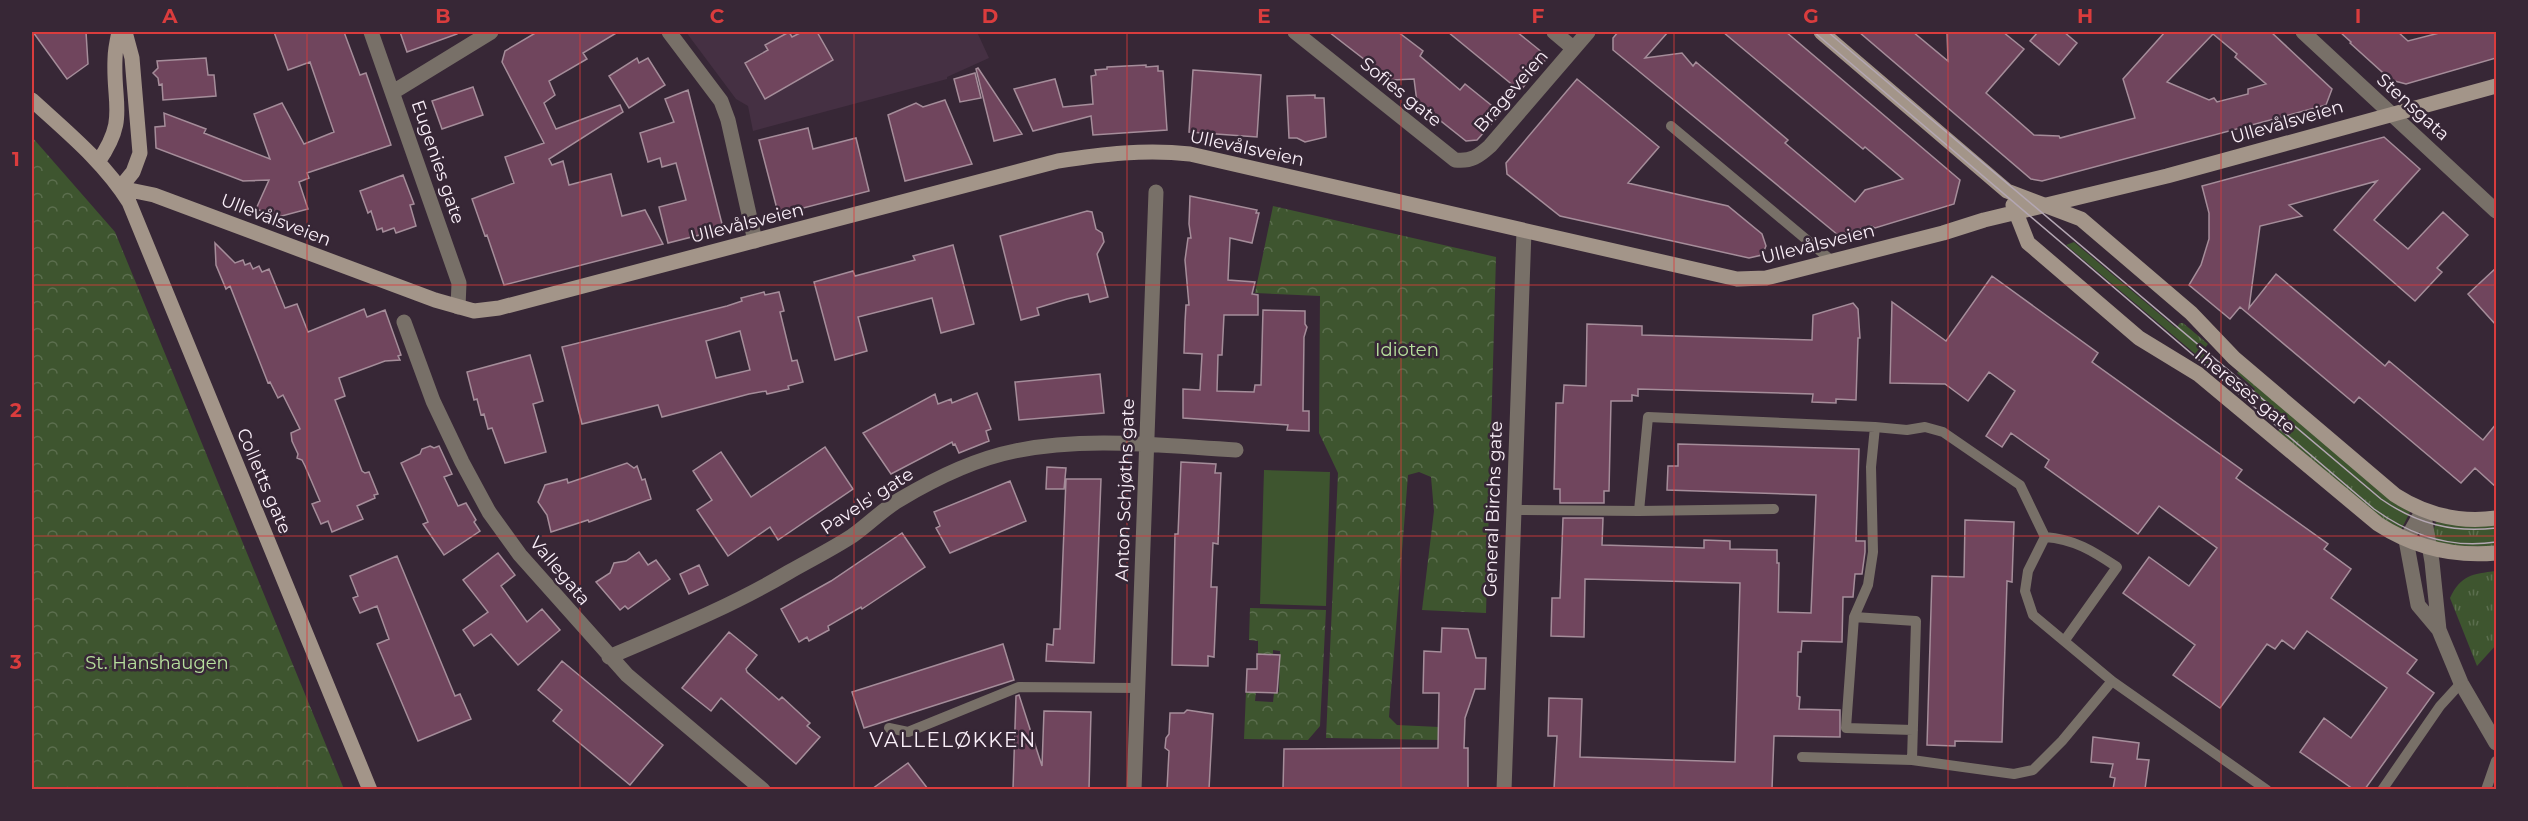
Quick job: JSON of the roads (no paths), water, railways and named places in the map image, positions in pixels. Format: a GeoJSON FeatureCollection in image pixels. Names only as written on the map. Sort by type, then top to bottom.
{"type":"FeatureCollection","features":[{"type":"Feature","properties":{"kind":"street"},"geometry":{"type":"LineString","coordinates":[[98,162],[111,141],[118,118],[115,60],[119,32]]}},
{"type":"Feature","properties":{"kind":"street"},"geometry":{"type":"LineString","coordinates":[[32,100],[98,162],[120,188],[133,172],[140,153],[132,58],[125,32]]}},
{"type":"Feature","properties":{"kind":"street","name":"Eugenies gate"},"geometry":{"type":"LineString","coordinates":[[371,32],[459,283],[458,307]]}},
{"type":"Feature","properties":{"kind":"street"},"geometry":{"type":"LineString","coordinates":[[393,92],[490,32]]}},
{"type":"Feature","properties":{"kind":"street"},"geometry":{"type":"LineString","coordinates":[[669,32],[721,101],[728,120],[755,241]]}},
{"type":"Feature","properties":{"kind":"street","name":"Sofies gate"},"geometry":{"type":"LineString","coordinates":[[1295,32],[1455,160]]}},
{"type":"Feature","properties":{"kind":"street"},"geometry":{"type":"LineString","coordinates":[[1554,32],[1573,48]]}},
{"type":"Feature","properties":{"kind":"street","name":"Brageveien"},"geometry":{"type":"LineString","coordinates":[[1455,160],[1466,161],[1477,158],[1490,146],[1588,32]]}},
{"type":"Feature","properties":{"kind":"street","name":"Thereses gate"},"geometry":{"type":"LineString","coordinates":[[1821,32],[2007,191],[2048,205],[2088,224],[2191,313],[2234,358],[2395,495],[2423,510],[2458,519],[2496,518]]}},
{"type":"Feature","properties":{"kind":"street","name":"Stensgata"},"geometry":{"type":"LineString","coordinates":[[2303,32],[2496,211]]}},
{"type":"Feature","properties":{"kind":"street","name":"Ullevålsveien"},"geometry":{"type":"LineString","coordinates":[[120,188],[154,195],[411,292],[474,311],[499,308],[1058,161],[1106,153],[1154,150],[1224,161],[1737,279],[1766,278],[2167,176],[2496,86]]}},
{"type":"Feature","properties":{"kind":"street","name":"Colletts gate"},"geometry":{"type":"LineString","coordinates":[[120,188],[135,217],[370,789]]}},
{"type":"Feature","properties":{"kind":"street","name":"Thereses gate"},"geometry":{"type":"LineString","coordinates":[[2007,191],[2028,243],[2139,338],[2198,374],[2351,504],[2378,524],[2406,540],[2429,549],[2468,555],[2496,553]]}},
{"type":"Feature","properties":{"kind":"street","name":"Anton Schjøths gate"},"geometry":{"type":"LineString","coordinates":[[1134,789],[1156,192]]}},
{"type":"Feature","properties":{"kind":"street","name":"General Birchs gate"},"geometry":{"type":"LineString","coordinates":[[1504,789],[1524,231]]}},
{"type":"Feature","properties":{"kind":"street","name":"Vallegata"},"geometry":{"type":"LineString","coordinates":[[404,322],[433,401],[462,462],[489,512],[520,555],[609,657],[756,787]]}},
{"type":"Feature","properties":{"kind":"street","name":"Pavels' gate"},"geometry":{"type":"LineString","coordinates":[[609,657],[748,595],[853,535],[897,501],[932,482],[965,467],[1012,451],[1055,444],[1146,445],[1236,450]]}},
{"type":"Feature","properties":{"kind":"street"},"geometry":{"type":"LineString","coordinates":[[2423,510],[2406,540],[2418,604],[2439,630]]}},
{"type":"Feature","properties":{"kind":"street"},"geometry":{"type":"LineString","coordinates":[[2423,510],[2439,630],[2461,683],[2496,743]]}},
{"type":"Feature","properties":{"kind":"lane"},"geometry":{"type":"LineString","coordinates":[[1671,126],[1832,261]]}},
{"type":"Feature","properties":{"kind":"lane"},"geometry":{"type":"LineString","coordinates":[[1639,511],[1648,417],[1906,430],[1925,428],[1943,432],[2020,485],[2045,537]]}},
{"type":"Feature","properties":{"kind":"lane"},"geometry":{"type":"LineString","coordinates":[[1875,427],[1871,467],[1873,552],[1868,585],[1854,617],[1846,728],[1913,730]]}},
{"type":"Feature","properties":{"kind":"lane"},"geometry":{"type":"LineString","coordinates":[[1513,510],[1639,511],[1774,508]]}},
{"type":"Feature","properties":{"kind":"lane"},"geometry":{"type":"LineString","coordinates":[[2045,537],[2028,571],[2025,591],[2033,615],[2112,681],[2267,789]]}},
{"type":"Feature","properties":{"kind":"lane"},"geometry":{"type":"LineString","coordinates":[[2045,537],[2063,538],[2082,545],[2117,567],[2065,640]]}},
{"type":"Feature","properties":{"kind":"lane"},"geometry":{"type":"LineString","coordinates":[[1854,617],[1916,621],[1912,760]]}},
{"type":"Feature","properties":{"kind":"lane"},"geometry":{"type":"LineString","coordinates":[[1802,756],[1912,760],[2014,774],[2033,770],[2062,741],[2112,681]]}},
{"type":"Feature","properties":{"kind":"lane"},"geometry":{"type":"LineString","coordinates":[[2382,789],[2440,706],[2461,683]]}},
{"type":"Feature","properties":{"kind":"lane"},"geometry":{"type":"LineString","coordinates":[[890,728],[908,732],[1019,687],[1138,688]]}},
{"type":"Feature","properties":{"kind":"lane"},"geometry":{"type":"LineString","coordinates":[[2486,789],[2496,761]]}},
{"type":"Feature","properties":{"kind":"tram line"},"geometry":{"type":"LineString","coordinates":[[1814,32],[2374,509],[2402,526],[2432,538],[2463,543],[2496,542]]}},
{"type":"Feature","properties":{"kind":"tram line"},"geometry":{"type":"LineString","coordinates":[[1828,32],[2381,499],[2408,515],[2436,525],[2465,529],[2496,528]]}},
{"type":"Feature","properties":{"kind":"district","name":"VALLELØKKEN"},"geometry":{"type":"Point","coordinates":[953,740]}},
{"type":"Feature","properties":{"kind":"park label","name":"Idioten"},"geometry":{"type":"Point","coordinates":[1407,350]}},
{"type":"Feature","properties":{"kind":"park label","name":"St. Hanshaugen"},"geometry":{"type":"Point","coordinates":[157,663]}}]}
